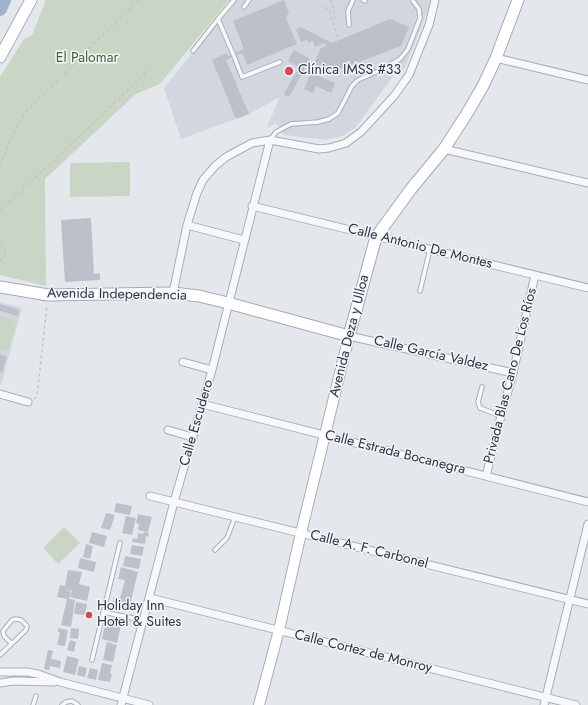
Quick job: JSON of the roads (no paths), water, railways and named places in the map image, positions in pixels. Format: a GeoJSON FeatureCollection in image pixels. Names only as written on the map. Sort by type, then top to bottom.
{"type":"FeatureCollection","features":[{"type":"Feature","properties":{"kind":"main road"},"geometry":{"type":"LineString","coordinates":[[0,57],[31,0]]}},
{"type":"Feature","properties":{"kind":"main road","name":"Avenida Deza y Ulloa"},"geometry":{"type":"LineString","coordinates":[[259,705],[279,630],[349,336],[376,237],[411,189],[444,149],[483,86],[496,58],[518,0]]}},
{"type":"Feature","properties":{"kind":"main road","name":"Avenida Independencia"},"geometry":{"type":"LineString","coordinates":[[0,287],[48,295],[173,293],[199,296],[228,302],[349,336]]}},
{"type":"Feature","properties":{"kind":"street"},"geometry":{"type":"LineString","coordinates":[[173,293],[187,225],[197,193],[203,180],[214,166],[238,150],[252,144],[270,140],[319,149],[329,148],[346,143],[361,132],[394,96],[409,75],[429,25],[435,0]]}},
{"type":"Feature","properties":{"kind":"street"},"geometry":{"type":"LineString","coordinates":[[496,58],[588,80]]}},
{"type":"Feature","properties":{"kind":"street","name":"Calle Escudero"},"geometry":{"type":"LineString","coordinates":[[122,702],[174,502],[212,370],[252,206],[270,140]]}},
{"type":"Feature","properties":{"kind":"street"},"geometry":{"type":"LineString","coordinates":[[444,149],[588,184]]}},
{"type":"Feature","properties":{"kind":"street","name":"Calle Antonio De Montes"},"geometry":{"type":"LineString","coordinates":[[252,206],[588,288]]}},
{"type":"Feature","properties":{"kind":"street"},"geometry":{"type":"LineString","coordinates":[[187,225],[244,240]]}},
{"type":"Feature","properties":{"kind":"street","name":"Privada Blas Cano De Los Ríos"},"geometry":{"type":"LineString","coordinates":[[486,476],[513,373],[536,275]]}},
{"type":"Feature","properties":{"kind":"street","name":"Calle García Valdez"},"geometry":{"type":"LineString","coordinates":[[349,336],[513,373]]}},
{"type":"Feature","properties":{"kind":"street"},"geometry":{"type":"LineString","coordinates":[[183,362],[212,370]]}},
{"type":"Feature","properties":{"kind":"street"},"geometry":{"type":"LineString","coordinates":[[0,394],[28,402]]}},
{"type":"Feature","properties":{"kind":"street","name":"Calle Estrada Bocanegra"},"geometry":{"type":"LineString","coordinates":[[202,404],[588,502]]}},
{"type":"Feature","properties":{"kind":"street"},"geometry":{"type":"LineString","coordinates":[[168,430],[192,437]]}},
{"type":"Feature","properties":{"kind":"street","name":"Calle A. F. Carbonel"},"geometry":{"type":"LineString","coordinates":[[150,496],[588,604]]}},
{"type":"Feature","properties":{"kind":"street"},"geometry":{"type":"LineString","coordinates":[[545,701],[588,524]]}},
{"type":"Feature","properties":{"kind":"street","name":"Calle Cortez de Monroy"},"geometry":{"type":"LineString","coordinates":[[150,598],[279,630],[545,701],[576,705]]}},
{"type":"Feature","properties":{"kind":"street"},"geometry":{"type":"LineString","coordinates":[[0,672],[27,672],[38,674],[122,702],[149,705]]}},
{"type":"Feature","properties":{"kind":"street"},"geometry":{"type":"LineString","coordinates":[[0,683],[28,681],[60,682]]}},
{"type":"Feature","properties":{"kind":"lane"},"geometry":{"type":"LineString","coordinates":[[193,51],[234,0]]}},
{"type":"Feature","properties":{"kind":"lane"},"geometry":{"type":"LineString","coordinates":[[244,7],[249,0]]}},
{"type":"Feature","properties":{"kind":"lane"},"geometry":{"type":"LineString","coordinates":[[349,25],[348,11],[353,0]]}},
{"type":"Feature","properties":{"kind":"lane"},"geometry":{"type":"LineString","coordinates":[[270,140],[276,132],[292,124],[318,122],[329,119],[338,113],[355,83],[394,64],[405,54],[420,18],[418,6],[413,1]]}},
{"type":"Feature","properties":{"kind":"lane"},"geometry":{"type":"LineString","coordinates":[[218,19],[242,77],[280,62]]}},
{"type":"Feature","properties":{"kind":"lane"},"geometry":{"type":"LineString","coordinates":[[420,292],[430,249]]}},
{"type":"Feature","properties":{"kind":"lane"},"geometry":{"type":"LineString","coordinates":[[482,387],[478,402],[480,408],[501,416]]}},
{"type":"Feature","properties":{"kind":"lane"},"geometry":{"type":"LineString","coordinates":[[215,550],[227,538],[235,517]]}},
{"type":"Feature","properties":{"kind":"lane"},"geometry":{"type":"LineString","coordinates":[[92,660],[120,543]]}},
{"type":"Feature","properties":{"kind":"lane"},"geometry":{"type":"LineString","coordinates":[[103,612],[144,621]]}},
{"type":"Feature","properties":{"kind":"lane"},"geometry":{"type":"LineString","coordinates":[[0,655],[26,630],[27,626],[21,620],[12,620],[3,631],[4,636],[11,643]]}},
{"type":"Feature","properties":{"kind":"lane"},"geometry":{"type":"LineString","coordinates":[[34,705],[36,696]]}},
{"type":"Feature","properties":{"kind":"lane"},"geometry":{"type":"LineString","coordinates":[[62,705],[66,702],[72,701],[78,705]]}},
{"type":"Feature","properties":{"kind":"waterway"},"geometry":{"type":"LineString","coordinates":[[0,9],[4,0]]}},
{"type":"Feature","properties":{"kind":"place","name":"Clínica IMSS #33"},"geometry":{"type":"Point","coordinates":[289,71]}},
{"type":"Feature","properties":{"kind":"place","name":"Holiday Inn Hotel & Suites"},"geometry":{"type":"Point","coordinates":[89,615]}},
{"type":"Feature","properties":{"kind":"park label","name":"El Palomar"},"geometry":{"type":"Point","coordinates":[87,59]}}]}
